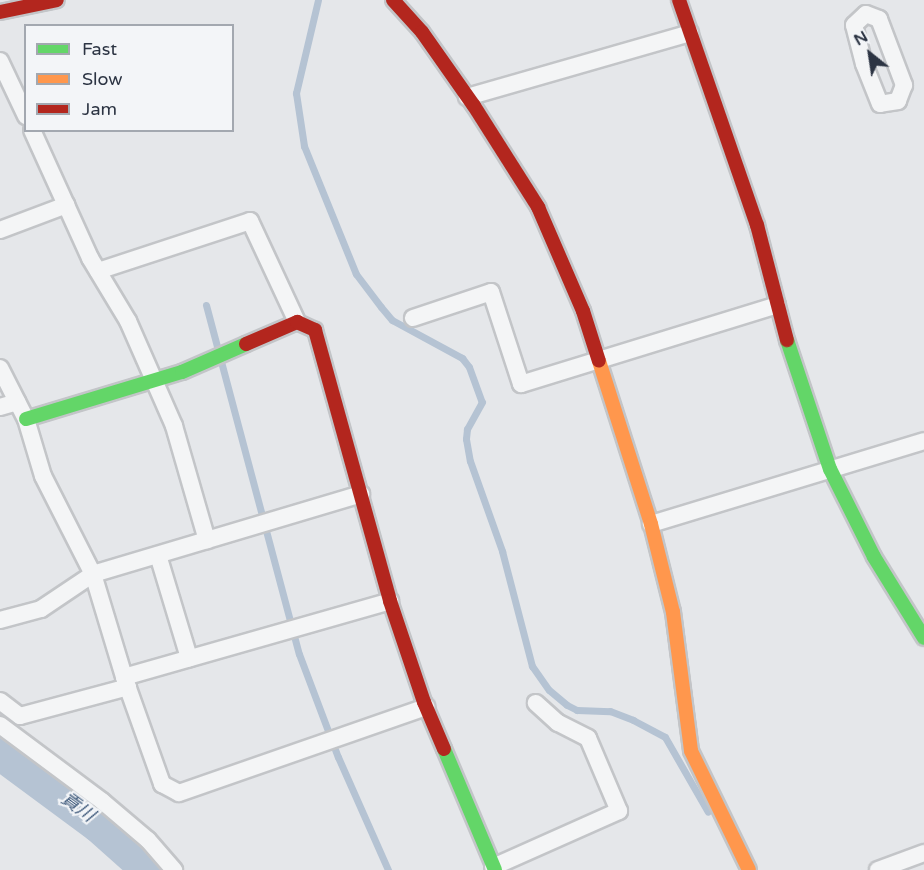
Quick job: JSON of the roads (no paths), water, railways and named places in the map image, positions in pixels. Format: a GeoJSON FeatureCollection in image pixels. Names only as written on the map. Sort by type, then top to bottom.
{"type":"FeatureCollection","features":[{"type":"Feature","properties":{"kind":"street"},"geometry":{"type":"LineString","coordinates":[[0,12],[57,0]]}},
{"type":"Feature","properties":{"kind":"street"},"geometry":{"type":"LineString","coordinates":[[393,0],[422,32],[538,207],[583,311],[651,524],[673,612],[691,751],[749,870]]}},
{"type":"Feature","properties":{"kind":"street"},"geometry":{"type":"LineString","coordinates":[[679,0],[757,225],[777,304],[830,469],[874,557],[924,638]]}},
{"type":"Feature","properties":{"kind":"street"},"geometry":{"type":"LineString","coordinates":[[864,7],[879,19],[904,85],[898,101],[880,104],[864,64],[854,25],[864,7]]}},
{"type":"Feature","properties":{"kind":"street"},"geometry":{"type":"LineString","coordinates":[[467,97],[690,33]]}},
{"type":"Feature","properties":{"kind":"street"},"geometry":{"type":"LineString","coordinates":[[0,61],[24,112]]}},
{"type":"Feature","properties":{"kind":"street"},"geometry":{"type":"LineString","coordinates":[[33,132],[98,271],[128,321],[174,426],[207,540]]}},
{"type":"Feature","properties":{"kind":"street"},"geometry":{"type":"LineString","coordinates":[[0,230],[66,205]]}},
{"type":"Feature","properties":{"kind":"street"},"geometry":{"type":"LineString","coordinates":[[98,271],[250,221],[297,322],[315,330],[390,601],[426,707],[494,868],[619,811],[588,738],[558,723],[536,703]]}},
{"type":"Feature","properties":{"kind":"street"},"geometry":{"type":"LineString","coordinates":[[413,318],[491,292],[521,384],[599,362],[777,304]]}},
{"type":"Feature","properties":{"kind":"street"},"geometry":{"type":"LineString","coordinates":[[26,418],[154,380],[206,361],[297,322]]}},
{"type":"Feature","properties":{"kind":"street"},"geometry":{"type":"LineString","coordinates":[[0,368],[26,418],[43,476],[93,574],[126,682],[162,784],[179,793],[426,707]]}},
{"type":"Feature","properties":{"kind":"street"},"geometry":{"type":"LineString","coordinates":[[0,408],[17,402]]}},
{"type":"Feature","properties":{"kind":"street"},"geometry":{"type":"LineString","coordinates":[[651,524],[924,441]]}},
{"type":"Feature","properties":{"kind":"street"},"geometry":{"type":"LineString","coordinates":[[0,620],[41,609],[93,574],[361,494]]}},
{"type":"Feature","properties":{"kind":"street"},"geometry":{"type":"LineString","coordinates":[[158,555],[189,658]]}},
{"type":"Feature","properties":{"kind":"street"},"geometry":{"type":"LineString","coordinates":[[0,701],[20,716],[126,682],[189,658],[390,601]]}},
{"type":"Feature","properties":{"kind":"street"},"geometry":{"type":"LineString","coordinates":[[0,725],[102,801],[148,840],[174,870]]}},
{"type":"Feature","properties":{"kind":"street"},"geometry":{"type":"LineString","coordinates":[[878,870],[924,853]]}},
{"type":"Feature","properties":{"kind":"waterway"},"geometry":{"type":"LineString","coordinates":[[318,0],[296,93],[304,146],[356,274],[392,320],[462,358],[469,367],[482,402],[467,429],[466,439],[470,461],[502,551],[532,666],[549,690],[567,705],[577,710],[610,711],[665,737],[708,812]]}},
{"type":"Feature","properties":{"kind":"waterway"},"geometry":{"type":"LineString","coordinates":[[206,305],[299,654],[338,757],[388,870]]}},
{"type":"Feature","properties":{"kind":"waterway","name":"貢川"},"geometry":{"type":"LineString","coordinates":[[0,750],[99,823],[152,870]]}}]}
